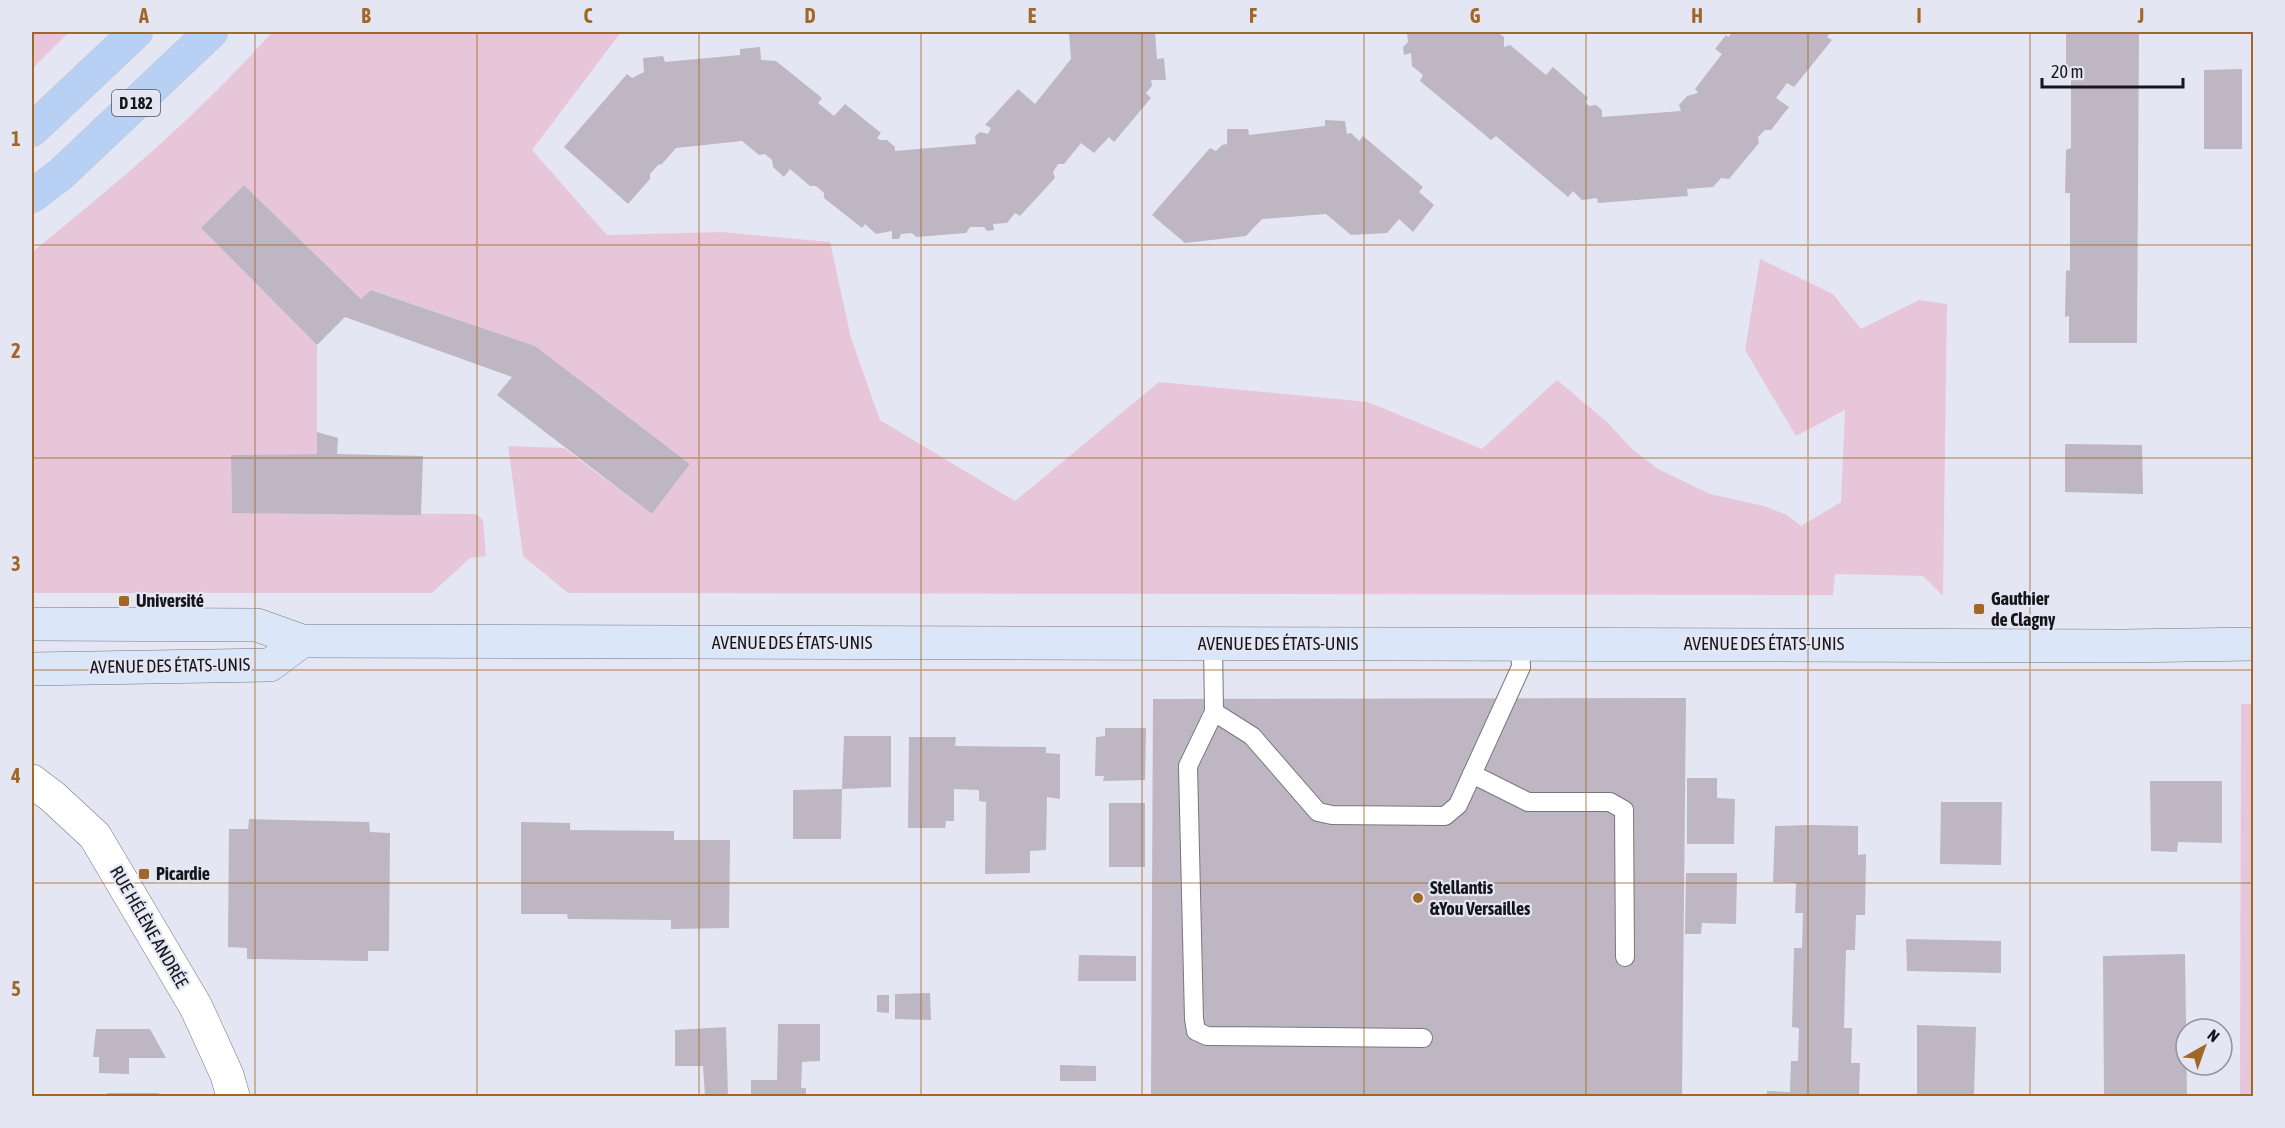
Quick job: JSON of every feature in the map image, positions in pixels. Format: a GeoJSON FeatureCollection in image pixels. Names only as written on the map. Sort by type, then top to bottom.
{"type":"FeatureCollection","features":[{"type":"Feature","properties":{"kind":"main road","name":"D 182"},"geometry":{"type":"LineString","coordinates":[[32,130],[136,32]]}},
{"type":"Feature","properties":{"kind":"main road","name":"D 182"},"geometry":{"type":"LineString","coordinates":[[32,196],[61,174],[211,32]]}},
{"type":"Feature","properties":{"kind":"main road","name":"AVENUE DES ÉTATS-UNIS"},"geometry":{"type":"LineString","coordinates":[[32,624],[257,625],[302,641],[2124,646],[2253,644]]}},
{"type":"Feature","properties":{"kind":"main road","name":"AVENUE DES ÉTATS-UNIS"},"geometry":{"type":"LineString","coordinates":[[32,669],[270,665],[302,641]]}},
{"type":"Feature","properties":{"kind":"street","name":"RUE HÉLÈNE ANDRÉE"},"geometry":{"type":"LineString","coordinates":[[32,781],[95,836],[196,1007],[227,1075],[232,1096]]}},
{"type":"Feature","properties":{"kind":"lane"},"geometry":{"type":"LineString","coordinates":[[1214,712],[1252,736],[1318,812],[1332,816],[1445,816],[1458,805],[1521,667],[1520,643]]}},
{"type":"Feature","properties":{"kind":"lane"},"geometry":{"type":"LineString","coordinates":[[1213,644],[1214,712],[1188,766],[1196,1031],[1207,1036],[1423,1038]]}},
{"type":"Feature","properties":{"kind":"lane"},"geometry":{"type":"LineString","coordinates":[[1472,774],[1528,802],[1610,802],[1624,810],[1625,957]]}},
{"type":"Feature","properties":{"kind":"shaded area"},"geometry":{"type":"Polygon","coordinates":[[[32,32],[69,32],[32,69],[32,32]]]}},
{"type":"Feature","properties":{"kind":"shaded area"},"geometry":{"type":"Polygon","coordinates":[[[272,32],[621,32],[532,150],[607,235],[722,232],[830,242],[851,338],[880,420],[1015,501],[1159,382],[1368,402],[1482,449],[1557,380],[1607,422],[1633,450],[1658,469],[1710,494],[1764,506],[1787,515],[1801,526],[1841,502],[1845,410],[1796,436],[1745,350],[1760,259],[1833,294],[1861,329],[1919,300],[1947,304],[1943,596],[1923,576],[1835,574],[1833,595],[568,593],[523,556],[508,446],[564,448],[652,514],[690,464],[535,346],[372,290],[361,299],[244,185],[201,228],[317,345],[317,454],[231,455],[232,513],[476,514],[483,520],[486,556],[470,558],[432,593],[32,593],[32,252],[157,147],[245,62],[272,32]]]}},
{"type":"Feature","properties":{"kind":"shaded area"},"geometry":{"type":"Polygon","coordinates":[[[2241,704],[2254,704],[2253,1096],[2240,1096],[2241,704]]]}},
{"type":"Feature","properties":{"kind":"building"},"geometry":{"type":"Polygon","coordinates":[[[1069,32],[1155,32],[1157,59],[1164,58],[1166,80],[1151,80],[1152,86],[1146,93],[1151,98],[1114,142],[1109,137],[1094,153],[1081,143],[1064,164],[1058,164],[1053,172],[1055,178],[1020,216],[1015,213],[1007,223],[993,224],[994,230],[987,231],[984,227],[970,227],[966,233],[916,237],[912,233],[901,234],[899,239],[892,239],[892,231],[876,234],[865,224],[862,228],[824,198],[824,193],[816,186],[810,186],[790,169],[784,177],[773,167],[772,160],[765,154],[759,155],[742,141],[676,148],[650,174],[650,179],[628,204],[564,147],[627,74],[632,78],[644,72],[643,58],[663,56],[665,62],[740,55],[740,49],[760,47],[761,60],[776,61],[822,98],[818,103],[834,116],[845,104],[881,133],[877,138],[887,140],[895,147],[895,151],[976,144],[975,136],[980,132],[988,134],[991,128],[985,125],[1018,89],[1035,104],[1071,59],[1069,32]]]}},
{"type":"Feature","properties":{"kind":"building"},"geometry":{"type":"Polygon","coordinates":[[[1407,32],[1497,32],[1504,37],[1504,47],[1510,45],[1546,75],[1553,67],[1588,98],[1585,102],[1589,106],[1596,105],[1602,110],[1602,117],[1681,111],[1679,105],[1687,96],[1698,93],[1695,89],[1722,54],[1715,49],[1726,35],[1728,37],[1733,32],[1831,32],[1827,37],[1832,40],[1794,87],[1787,83],[1776,98],[1789,107],[1771,130],[1765,130],[1758,137],[1759,143],[1729,179],[1721,178],[1713,187],[1687,189],[1688,196],[1598,203],[1597,198],[1582,200],[1573,191],[1568,197],[1496,136],[1491,140],[1420,81],[1423,75],[1412,66],[1411,53],[1404,55],[1403,47],[1408,42],[1407,32]]]}},
{"type":"Feature","properties":{"kind":"building"},"geometry":{"type":"Polygon","coordinates":[[[2066,32],[2139,32],[2137,343],[2069,343],[2069,316],[2065,317],[2066,271],[2070,270],[2070,193],[2065,193],[2066,150],[2071,148],[2071,72],[2066,71],[2066,32]]]}},
{"type":"Feature","properties":{"kind":"building"},"geometry":{"type":"Polygon","coordinates":[[[2242,69],[2242,149],[2204,149],[2204,70],[2242,69]]]}},
{"type":"Feature","properties":{"kind":"building"},"geometry":{"type":"Polygon","coordinates":[[[1325,120],[1345,121],[1347,134],[1351,133],[1359,141],[1363,136],[1423,187],[1419,192],[1434,205],[1413,232],[1399,219],[1387,233],[1351,235],[1326,214],[1262,219],[1246,236],[1185,243],[1152,215],[1210,148],[1216,151],[1222,145],[1227,144],[1227,129],[1248,129],[1249,135],[1325,126],[1325,120]]]}},
{"type":"Feature","properties":{"kind":"building"},"geometry":{"type":"Polygon","coordinates":[[[244,185],[361,299],[371,290],[535,346],[690,464],[652,514],[497,395],[512,377],[345,317],[317,345],[201,228],[244,185]]]}},
{"type":"Feature","properties":{"kind":"building"},"geometry":{"type":"Polygon","coordinates":[[[317,432],[338,438],[337,454],[423,456],[421,515],[232,513],[231,455],[317,454],[317,432]]]}},
{"type":"Feature","properties":{"kind":"building"},"geometry":{"type":"Polygon","coordinates":[[[2065,444],[2142,445],[2143,494],[2065,492],[2065,444]]]}},
{"type":"Feature","properties":{"kind":"building","name":"Stellantis &You Versailles"},"geometry":{"type":"Polygon","coordinates":[[[1686,698],[1682,1096],[1151,1096],[1153,699],[1686,698]]]}},
{"type":"Feature","properties":{"kind":"building"},"geometry":{"type":"Polygon","coordinates":[[[1105,728],[1146,728],[1145,780],[1103,781],[1104,776],[1095,776],[1096,737],[1105,736],[1105,728]]]}},
{"type":"Feature","properties":{"kind":"building"},"geometry":{"type":"Polygon","coordinates":[[[844,736],[891,736],[891,787],[842,789],[844,736]]]}},
{"type":"Feature","properties":{"kind":"building"},"geometry":{"type":"Polygon","coordinates":[[[909,737],[956,737],[955,746],[1046,747],[1046,753],[1060,754],[1060,799],[1047,797],[1046,850],[1030,851],[1030,873],[985,874],[986,802],[979,801],[979,790],[954,789],[954,821],[946,821],[945,828],[908,828],[909,737]]]}},
{"type":"Feature","properties":{"kind":"building"},"geometry":{"type":"Polygon","coordinates":[[[1687,778],[1717,778],[1717,798],[1735,799],[1734,844],[1687,844],[1687,778]]]}},
{"type":"Feature","properties":{"kind":"building"},"geometry":{"type":"Polygon","coordinates":[[[2150,781],[2222,781],[2222,843],[2178,842],[2177,852],[2151,851],[2150,781]]]}},
{"type":"Feature","properties":{"kind":"building"},"geometry":{"type":"Polygon","coordinates":[[[842,789],[841,839],[793,839],[793,790],[842,789]]]}},
{"type":"Feature","properties":{"kind":"building"},"geometry":{"type":"Polygon","coordinates":[[[1941,802],[2002,802],[2001,865],[1940,864],[1941,802]]]}},
{"type":"Feature","properties":{"kind":"building"},"geometry":{"type":"Polygon","coordinates":[[[1109,803],[1145,803],[1145,867],[1109,867],[1109,803]]]}},
{"type":"Feature","properties":{"kind":"building"},"geometry":{"type":"Polygon","coordinates":[[[249,819],[369,822],[370,832],[390,833],[389,951],[368,951],[368,961],[247,959],[247,948],[228,947],[229,829],[248,829],[249,819]]]}},
{"type":"Feature","properties":{"kind":"building"},"geometry":{"type":"Polygon","coordinates":[[[521,822],[570,823],[570,830],[674,831],[674,840],[730,840],[729,928],[671,929],[671,920],[568,919],[567,914],[521,914],[521,822]]]}},
{"type":"Feature","properties":{"kind":"building"},"geometry":{"type":"Polygon","coordinates":[[[1775,826],[1858,826],[1858,855],[1866,854],[1865,915],[1856,915],[1855,950],[1846,950],[1844,1028],[1852,1028],[1851,1063],[1860,1063],[1859,1096],[1767,1096],[1767,1091],[1790,1092],[1791,1061],[1798,1061],[1799,1028],[1792,1027],[1794,948],[1802,948],[1803,913],[1795,913],[1796,883],[1773,882],[1775,826]]]}},
{"type":"Feature","properties":{"kind":"building"},"geometry":{"type":"Polygon","coordinates":[[[32,862],[34,862],[34,912],[32,912],[32,862]]]}},
{"type":"Feature","properties":{"kind":"building"},"geometry":{"type":"Polygon","coordinates":[[[1686,873],[1737,873],[1736,924],[1702,923],[1701,934],[1685,934],[1686,873]]]}},
{"type":"Feature","properties":{"kind":"building"},"geometry":{"type":"Polygon","coordinates":[[[1906,939],[2001,941],[2001,973],[1907,971],[1906,939]]]}},
{"type":"Feature","properties":{"kind":"building"},"geometry":{"type":"Polygon","coordinates":[[[2185,954],[2186,1017],[2174,1017],[2174,1077],[2187,1077],[2187,1096],[2104,1096],[2103,956],[2185,954]]]}},
{"type":"Feature","properties":{"kind":"building"},"geometry":{"type":"Polygon","coordinates":[[[1079,955],[1136,956],[1136,981],[1078,981],[1079,955]]]}},
{"type":"Feature","properties":{"kind":"building"},"geometry":{"type":"Polygon","coordinates":[[[930,993],[931,1020],[895,1019],[895,994],[930,993]]]}},
{"type":"Feature","properties":{"kind":"building"},"geometry":{"type":"Polygon","coordinates":[[[877,995],[889,995],[889,1013],[877,1012],[877,995]]]}},
{"type":"Feature","properties":{"kind":"building"},"geometry":{"type":"Polygon","coordinates":[[[778,1024],[820,1024],[820,1061],[802,1062],[801,1088],[806,1088],[806,1096],[751,1096],[751,1080],[777,1080],[778,1024]]]}},
{"type":"Feature","properties":{"kind":"building"},"geometry":{"type":"Polygon","coordinates":[[[1917,1025],[1976,1027],[1974,1096],[1917,1096],[1917,1025]]]}},
{"type":"Feature","properties":{"kind":"building"},"geometry":{"type":"Polygon","coordinates":[[[726,1027],[728,1096],[705,1096],[703,1066],[675,1066],[675,1030],[726,1027]]]}},
{"type":"Feature","properties":{"kind":"building"},"geometry":{"type":"Polygon","coordinates":[[[96,1029],[150,1029],[166,1058],[129,1058],[129,1074],[99,1073],[99,1057],[93,1057],[96,1029]]]}},
{"type":"Feature","properties":{"kind":"building"},"geometry":{"type":"Polygon","coordinates":[[[1060,1065],[1096,1066],[1096,1081],[1060,1081],[1060,1065]]]}},
{"type":"Feature","properties":{"kind":"building"},"geometry":{"type":"Polygon","coordinates":[[[107,1093],[159,1093],[159,1096],[107,1096],[107,1093]]]}},
{"type":"Feature","properties":{"kind":"place","name":"Université"},"geometry":{"type":"Point","coordinates":[124,601]}},
{"type":"Feature","properties":{"kind":"place","name":"Gauthier de Clagny"},"geometry":{"type":"Point","coordinates":[1979,609]}},
{"type":"Feature","properties":{"kind":"place","name":"Picardie"},"geometry":{"type":"Point","coordinates":[144,874]}},
{"type":"Feature","properties":{"kind":"place","name":"Stellantis &You Versailles"},"geometry":{"type":"Point","coordinates":[1418,898]}}]}
